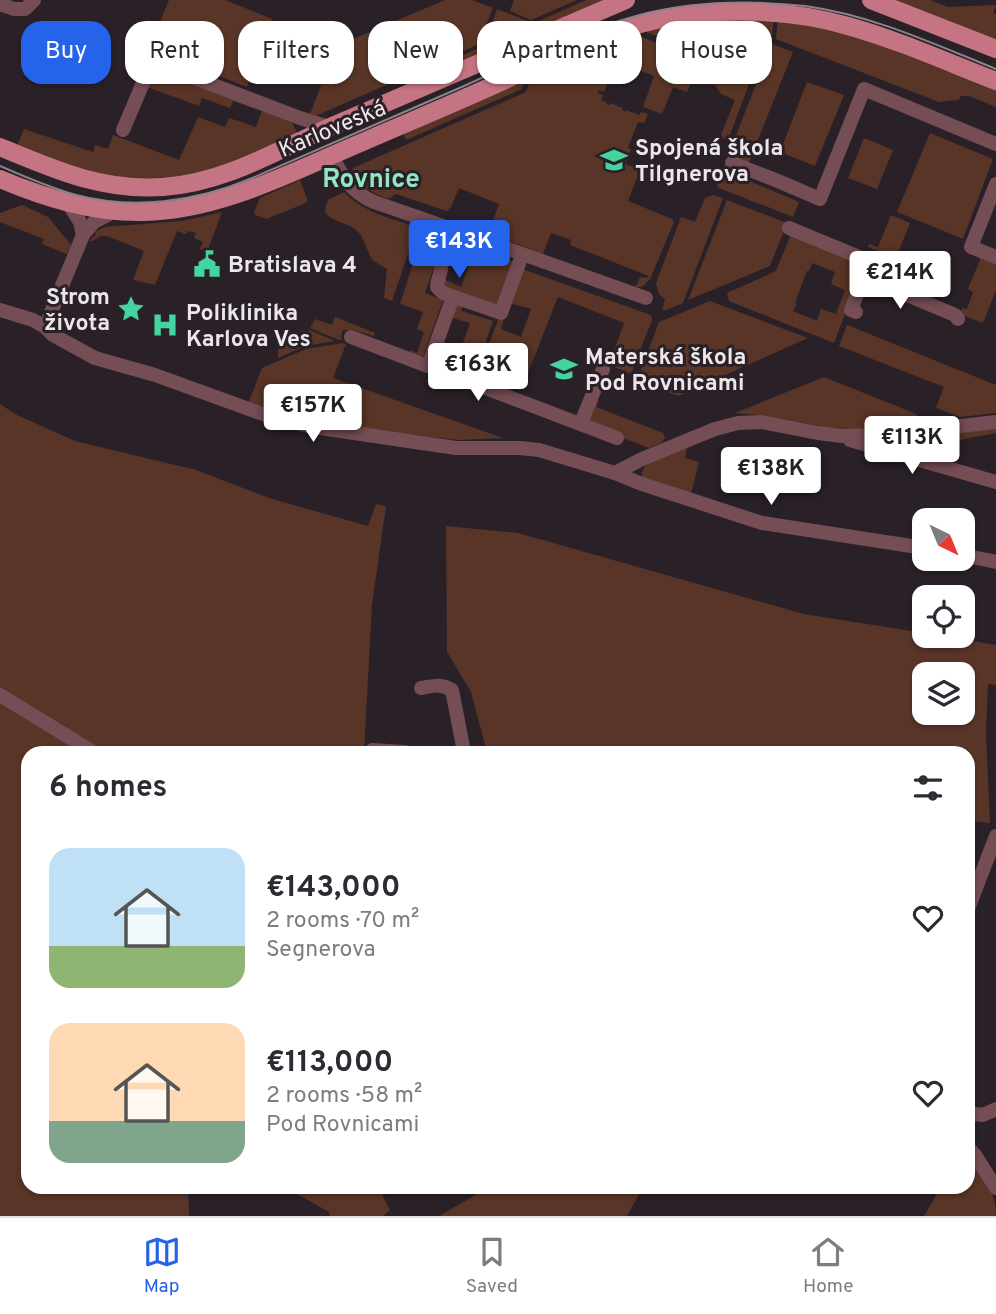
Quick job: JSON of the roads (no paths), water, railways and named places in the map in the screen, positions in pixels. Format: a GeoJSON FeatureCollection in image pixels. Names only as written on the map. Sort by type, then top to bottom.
{"type":"FeatureCollection","features":[{"type":"Feature","properties":{"kind":"main road","name":"Karloveská"},"geometry":{"type":"LineString","coordinates":[[578,21],[626,0]]}},
{"type":"Feature","properties":{"kind":"main road"},"geometry":{"type":"LineString","coordinates":[[871,0],[993,47]]}},
{"type":"Feature","properties":{"kind":"main road","name":"Karloveská"},"geometry":{"type":"LineString","coordinates":[[642,23],[699,13],[742,11],[797,15],[846,25],[996,81]]}},
{"type":"Feature","properties":{"kind":"main road","name":"Karloveská"},"geometry":{"type":"LineString","coordinates":[[0,147],[80,178],[121,186],[165,187],[197,182],[228,174],[329,127],[477,64]]}},
{"type":"Feature","properties":{"kind":"main road","name":"Karloveská"},"geometry":{"type":"LineString","coordinates":[[4,181],[68,203],[115,211],[155,212],[206,203],[269,182],[496,84]]}},
{"type":"Feature","properties":{"kind":"main road"},"geometry":{"type":"LineString","coordinates":[[4,181],[20,155]]}},
{"type":"Feature","properties":{"kind":"street"},"geometry":{"type":"LineString","coordinates":[[0,4],[14,9],[25,9],[34,0]]}},
{"type":"Feature","properties":{"kind":"street"},"geometry":{"type":"LineString","coordinates":[[123,130],[148,71],[161,65],[329,127]]}},
{"type":"Feature","properties":{"kind":"street"},"geometry":{"type":"LineString","coordinates":[[732,163],[820,199],[864,89],[996,144]]}},
{"type":"Feature","properties":{"kind":"street"},"geometry":{"type":"LineString","coordinates":[[300,118],[300,140]]}},
{"type":"Feature","properties":{"kind":"street"},"geometry":{"type":"LineString","coordinates":[[332,155],[344,180],[362,197],[646,298]]}},
{"type":"Feature","properties":{"kind":"street"},"geometry":{"type":"LineString","coordinates":[[996,184],[971,247],[996,257]]}},
{"type":"Feature","properties":{"kind":"street"},"geometry":{"type":"LineString","coordinates":[[68,203],[80,222],[83,235]]}},
{"type":"Feature","properties":{"kind":"street"},"geometry":{"type":"LineString","coordinates":[[45,327],[83,235],[94,222],[115,211]]}},
{"type":"Feature","properties":{"kind":"street"},"geometry":{"type":"LineString","coordinates":[[789,228],[893,271],[887,286],[955,315],[958,319]]}},
{"type":"Feature","properties":{"kind":"street"},"geometry":{"type":"LineString","coordinates":[[452,229],[440,260],[441,271],[437,287],[453,297],[501,313],[522,255]]}},
{"type":"Feature","properties":{"kind":"street"},"geometry":{"type":"LineString","coordinates":[[856,313],[850,310],[870,261]]}},
{"type":"Feature","properties":{"kind":"street"},"geometry":{"type":"LineString","coordinates":[[428,366],[453,297]]}},
{"type":"Feature","properties":{"kind":"street"},"geometry":{"type":"LineString","coordinates":[[0,310],[33,320],[53,335],[95,358],[155,375],[268,416],[313,427],[456,448],[539,450],[762,523],[912,546]]}},
{"type":"Feature","properties":{"kind":"street"},"geometry":{"type":"LineString","coordinates":[[351,337],[618,438]]}},
{"type":"Feature","properties":{"kind":"street"},"geometry":{"type":"LineString","coordinates":[[581,423],[603,369]]}},
{"type":"Feature","properties":{"kind":"street"},"geometry":{"type":"LineString","coordinates":[[615,473],[715,429],[738,423],[762,422],[842,436],[882,435],[996,422]]}},
{"type":"Feature","properties":{"kind":"street"},"geometry":{"type":"LineString","coordinates":[[842,436],[996,482]]}},
{"type":"Feature","properties":{"kind":"street"},"geometry":{"type":"LineString","coordinates":[[975,558],[996,562]]}},
{"type":"Feature","properties":{"kind":"street"},"geometry":{"type":"LineString","coordinates":[[421,688],[438,685],[452,690],[463,746]]}},
{"type":"Feature","properties":{"kind":"street"},"geometry":{"type":"LineString","coordinates":[[0,695],[83,746]]}},
{"type":"Feature","properties":{"kind":"street"},"geometry":{"type":"LineString","coordinates":[[975,891],[996,836]]}},
{"type":"Feature","properties":{"kind":"street"},"geometry":{"type":"LineString","coordinates":[[975,1114],[983,1115],[996,1109]]}},
{"type":"Feature","properties":{"kind":"street"},"geometry":{"type":"LineString","coordinates":[[975,1155],[996,1188]]}},
{"type":"Feature","properties":{"kind":"tram line"},"geometry":{"type":"LineString","coordinates":[[0,166],[57,189],[98,200],[142,203],[208,193],[250,179],[592,30],[636,16],[678,7],[763,3],[830,10],[879,23],[996,69]]}},
{"type":"Feature","properties":{"kind":"place","name":"Spojená škola Tilgnerova"},"geometry":{"type":"Point","coordinates":[614,160]}},
{"type":"Feature","properties":{"kind":"place","name":"Bratislava 4"},"geometry":{"type":"Point","coordinates":[207,264]}},
{"type":"Feature","properties":{"kind":"place","name":"Strom života"},"geometry":{"type":"Point","coordinates":[131,309]}},
{"type":"Feature","properties":{"kind":"place","name":"Poliklinika Karlova Ves"},"geometry":{"type":"Point","coordinates":[165,325]}},
{"type":"Feature","properties":{"kind":"place","name":"Materská škola Pod Rovnicami"},"geometry":{"type":"Point","coordinates":[564,369]}},
{"type":"Feature","properties":{"kind":"district","name":"Rovnice"},"geometry":{"type":"Point","coordinates":[371,178]}}]}
